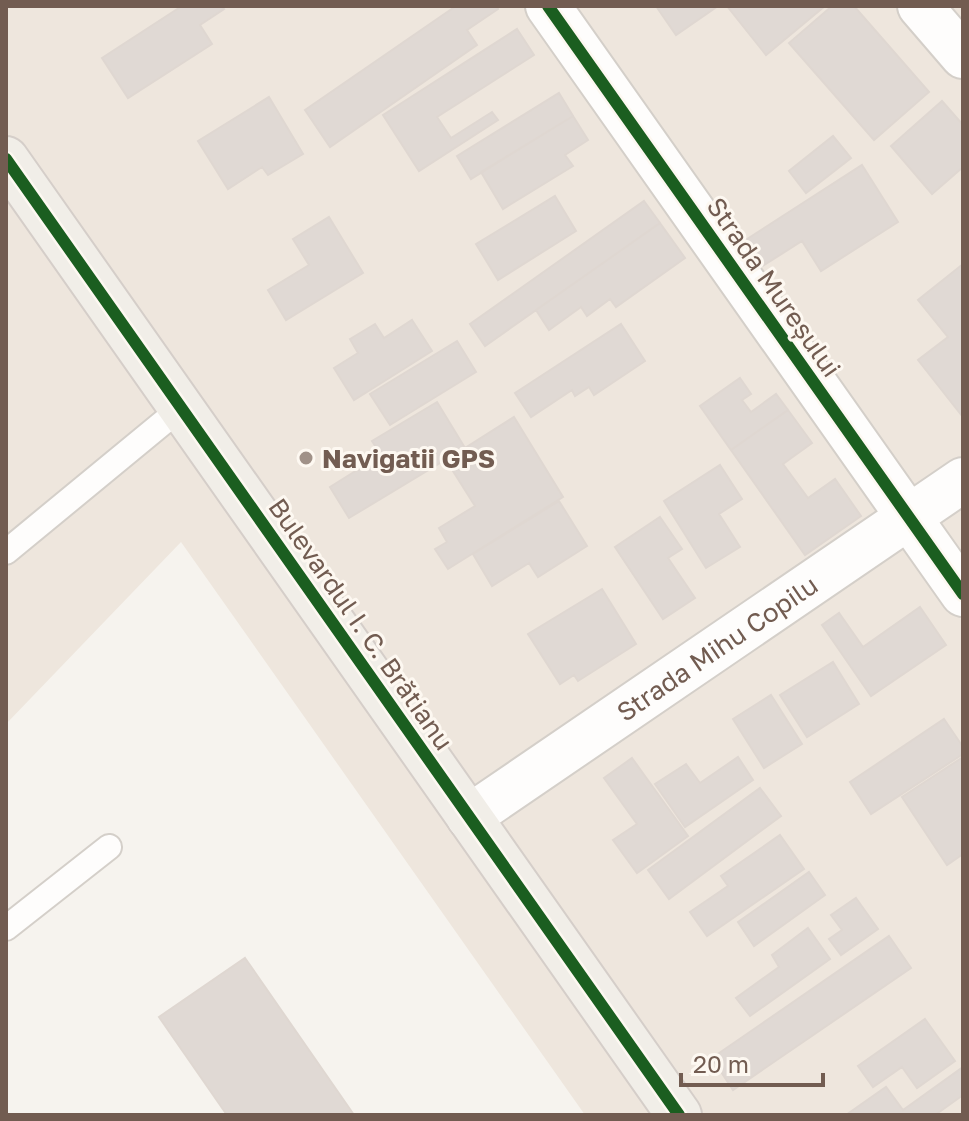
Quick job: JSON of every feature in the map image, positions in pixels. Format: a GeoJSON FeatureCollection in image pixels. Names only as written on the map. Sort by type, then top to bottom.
{"type":"FeatureCollection","features":[{"type":"Feature","properties":{"kind":"main road","name":"Bulevardul I. C. Brătianu"},"geometry":{"type":"LineString","coordinates":[[6,159],[674,1113]]}},
{"type":"Feature","properties":{"kind":"street","name":"Strada Mureșului"},"geometry":{"type":"LineString","coordinates":[[548,6],[963,594]]}},
{"type":"Feature","properties":{"kind":"street"},"geometry":{"type":"LineString","coordinates":[[920,6],[963,56]]}},
{"type":"Feature","properties":{"kind":"street","name":"Strada Mihu Copilu"},"geometry":{"type":"LineString","coordinates":[[469,817],[963,480]]}},
{"type":"Feature","properties":{"kind":"lane"},"geometry":{"type":"LineString","coordinates":[[6,552],[182,407]]}},
{"type":"Feature","properties":{"kind":"lane"},"geometry":{"type":"LineString","coordinates":[[6,928],[109,847]]}},
{"type":"Feature","properties":{"kind":"shaded area"},"geometry":{"type":"Polygon","coordinates":[[[6,6],[963,6],[963,1115],[585,1115],[181,542],[6,724],[6,6]]]}},
{"type":"Feature","properties":{"kind":"building"},"geometry":{"type":"Polygon","coordinates":[[[182,6],[221,6],[224,9],[200,25],[212,44],[128,98],[102,58],[182,6]]]}},
{"type":"Feature","properties":{"kind":"building"},"geometry":{"type":"Polygon","coordinates":[[[456,6],[496,6],[498,9],[467,30],[477,45],[330,147],[305,110],[456,6]]]}},
{"type":"Feature","properties":{"kind":"building"},"geometry":{"type":"Polygon","coordinates":[[[656,6],[718,6],[676,35],[656,6]]]}},
{"type":"Feature","properties":{"kind":"building"},"geometry":{"type":"Polygon","coordinates":[[[727,6],[825,6],[766,55],[727,6]]]}},
{"type":"Feature","properties":{"kind":"building"},"geometry":{"type":"Polygon","coordinates":[[[832,6],[854,6],[929,92],[874,140],[789,43],[832,6]]]}},
{"type":"Feature","properties":{"kind":"building"},"geometry":{"type":"Polygon","coordinates":[[[517,29],[534,55],[437,117],[451,138],[492,112],[498,120],[419,171],[383,115],[517,29]]]}},
{"type":"Feature","properties":{"kind":"building"},"geometry":{"type":"Polygon","coordinates":[[[559,93],[573,116],[471,179],[457,156],[559,93]]]}},
{"type":"Feature","properties":{"kind":"building"},"geometry":{"type":"Polygon","coordinates":[[[269,97],[303,154],[268,175],[262,167],[228,189],[198,141],[269,97]]]}},
{"type":"Feature","properties":{"kind":"building"},"geometry":{"type":"Polygon","coordinates":[[[942,101],[963,125],[963,167],[932,194],[891,146],[942,101]]]}},
{"type":"Feature","properties":{"kind":"building"},"geometry":{"type":"Polygon","coordinates":[[[573,116],[588,140],[565,155],[573,166],[503,209],[481,172],[573,116]]]}},
{"type":"Feature","properties":{"kind":"building"},"geometry":{"type":"Polygon","coordinates":[[[833,136],[851,158],[806,193],[789,171],[833,136]]]}},
{"type":"Feature","properties":{"kind":"building"},"geometry":{"type":"Polygon","coordinates":[[[862,165],[898,222],[821,271],[802,241],[761,267],[744,241],[862,165]]]}},
{"type":"Feature","properties":{"kind":"building"},"geometry":{"type":"Polygon","coordinates":[[[555,196],[576,231],[498,280],[476,244],[555,196]]]}},
{"type":"Feature","properties":{"kind":"building"},"geometry":{"type":"Polygon","coordinates":[[[644,201],[660,223],[485,346],[470,324],[644,201]]]}},
{"type":"Feature","properties":{"kind":"building"},"geometry":{"type":"Polygon","coordinates":[[[329,217],[363,273],[286,320],[268,290],[309,265],[293,239],[329,217]]]}},
{"type":"Feature","properties":{"kind":"building"},"geometry":{"type":"Polygon","coordinates":[[[660,223],[685,258],[616,307],[610,299],[587,316],[581,307],[549,330],[536,310],[660,223]]]}},
{"type":"Feature","properties":{"kind":"building"},"geometry":{"type":"Polygon","coordinates":[[[963,264],[963,417],[918,360],[948,337],[918,300],[963,264]]]}},
{"type":"Feature","properties":{"kind":"building"},"geometry":{"type":"Polygon","coordinates":[[[412,320],[432,351],[354,400],[334,368],[358,353],[350,339],[375,324],[384,338],[412,320]]]}},
{"type":"Feature","properties":{"kind":"building"},"geometry":{"type":"Polygon","coordinates":[[[621,324],[645,361],[594,395],[589,387],[575,396],[572,390],[531,417],[515,393],[621,324]]]}},
{"type":"Feature","properties":{"kind":"building"},"geometry":{"type":"Polygon","coordinates":[[[457,341],[476,372],[390,425],[370,394],[457,341]]]}},
{"type":"Feature","properties":{"kind":"building"},"geometry":{"type":"Polygon","coordinates":[[[740,378],[751,394],[742,400],[751,412],[776,394],[788,410],[731,450],[700,406],[740,378]]]}},
{"type":"Feature","properties":{"kind":"building"},"geometry":{"type":"Polygon","coordinates":[[[437,402],[465,448],[349,518],[330,487],[381,455],[372,441],[437,402]]]}},
{"type":"Feature","properties":{"kind":"building"},"geometry":{"type":"Polygon","coordinates":[[[788,410],[812,443],[783,464],[808,498],[835,479],[861,516],[805,555],[731,450],[788,410]]]}},
{"type":"Feature","properties":{"kind":"building"},"geometry":{"type":"Polygon","coordinates":[[[514,417],[563,497],[448,569],[435,549],[447,542],[439,528],[475,506],[446,460],[514,417]]]}},
{"type":"Feature","properties":{"kind":"building"},"geometry":{"type":"Polygon","coordinates":[[[720,465],[742,499],[719,514],[740,547],[706,568],[664,501],[720,465]]]}},
{"type":"Feature","properties":{"kind":"building"},"geometry":{"type":"Polygon","coordinates":[[[559,501],[587,546],[538,577],[529,563],[492,586],[473,554],[559,501]]]}},
{"type":"Feature","properties":{"kind":"building"},"geometry":{"type":"Polygon","coordinates":[[[660,517],[682,549],[668,558],[695,598],[663,619],[615,547],[660,517]]]}},
{"type":"Feature","properties":{"kind":"building"},"geometry":{"type":"Polygon","coordinates":[[[602,589],[636,644],[578,681],[574,675],[560,684],[528,634],[602,589]]]}},
{"type":"Feature","properties":{"kind":"building"},"geometry":{"type":"Polygon","coordinates":[[[920,607],[946,645],[871,696],[822,625],[839,613],[863,647],[920,607]]]}},
{"type":"Feature","properties":{"kind":"building"},"geometry":{"type":"Polygon","coordinates":[[[833,662],[859,704],[807,737],[780,695],[833,662]]]}},
{"type":"Feature","properties":{"kind":"building"},"geometry":{"type":"Polygon","coordinates":[[[771,695],[802,744],[764,768],[733,719],[771,695]]]}},
{"type":"Feature","properties":{"kind":"building"},"geometry":{"type":"Polygon","coordinates":[[[944,719],[963,747],[963,754],[871,814],[850,782],[944,719]]]}},
{"type":"Feature","properties":{"kind":"building"},"geometry":{"type":"Polygon","coordinates":[[[738,757],[753,780],[685,827],[655,784],[686,764],[700,783],[738,757]]]}},
{"type":"Feature","properties":{"kind":"building"},"geometry":{"type":"Polygon","coordinates":[[[963,757],[963,854],[947,865],[902,797],[963,757]]]}},
{"type":"Feature","properties":{"kind":"building"},"geometry":{"type":"Polygon","coordinates":[[[632,758],[688,836],[637,873],[613,840],[637,824],[604,778],[632,758]]]}},
{"type":"Feature","properties":{"kind":"building"},"geometry":{"type":"Polygon","coordinates":[[[760,788],[781,816],[669,899],[648,870],[760,788]]]}},
{"type":"Feature","properties":{"kind":"building"},"geometry":{"type":"Polygon","coordinates":[[[780,835],[804,869],[707,936],[690,912],[728,886],[721,876],[780,835]]]}},
{"type":"Feature","properties":{"kind":"building"},"geometry":{"type":"Polygon","coordinates":[[[809,872],[825,895],[754,946],[738,922],[809,872]]]}},
{"type":"Feature","properties":{"kind":"building"},"geometry":{"type":"Polygon","coordinates":[[[856,898],[878,929],[841,955],[829,939],[842,930],[831,915],[856,898]]]}},
{"type":"Feature","properties":{"kind":"building"},"geometry":{"type":"Polygon","coordinates":[[[808,928],[830,959],[750,1016],[736,998],[779,967],[772,955],[808,928]]]}},
{"type":"Feature","properties":{"kind":"building"},"geometry":{"type":"Polygon","coordinates":[[[889,936],[911,968],[733,1090],[712,1058],[889,936]]]}},
{"type":"Feature","properties":{"kind":"building"},"geometry":{"type":"Polygon","coordinates":[[[245,958],[354,1115],[227,1115],[159,1017],[245,958]]]}},
{"type":"Feature","properties":{"kind":"building"},"geometry":{"type":"Polygon","coordinates":[[[925,1019],[955,1061],[917,1088],[902,1067],[873,1087],[858,1066],[925,1019]]]}},
{"type":"Feature","properties":{"kind":"building"},"geometry":{"type":"Polygon","coordinates":[[[963,1067],[963,1095],[935,1115],[846,1115],[886,1087],[903,1110],[963,1067]]]}},
{"type":"Feature","properties":{"kind":"cycle path"},"geometry":{"type":"LineString","coordinates":[[548,6],[963,594]]}},
{"type":"Feature","properties":{"kind":"cycle path"},"geometry":{"type":"LineString","coordinates":[[6,159],[679,1115]]}},
{"type":"Feature","properties":{"kind":"place","name":"Navigatii GPS"},"geometry":{"type":"Point","coordinates":[306,458]}}]}
